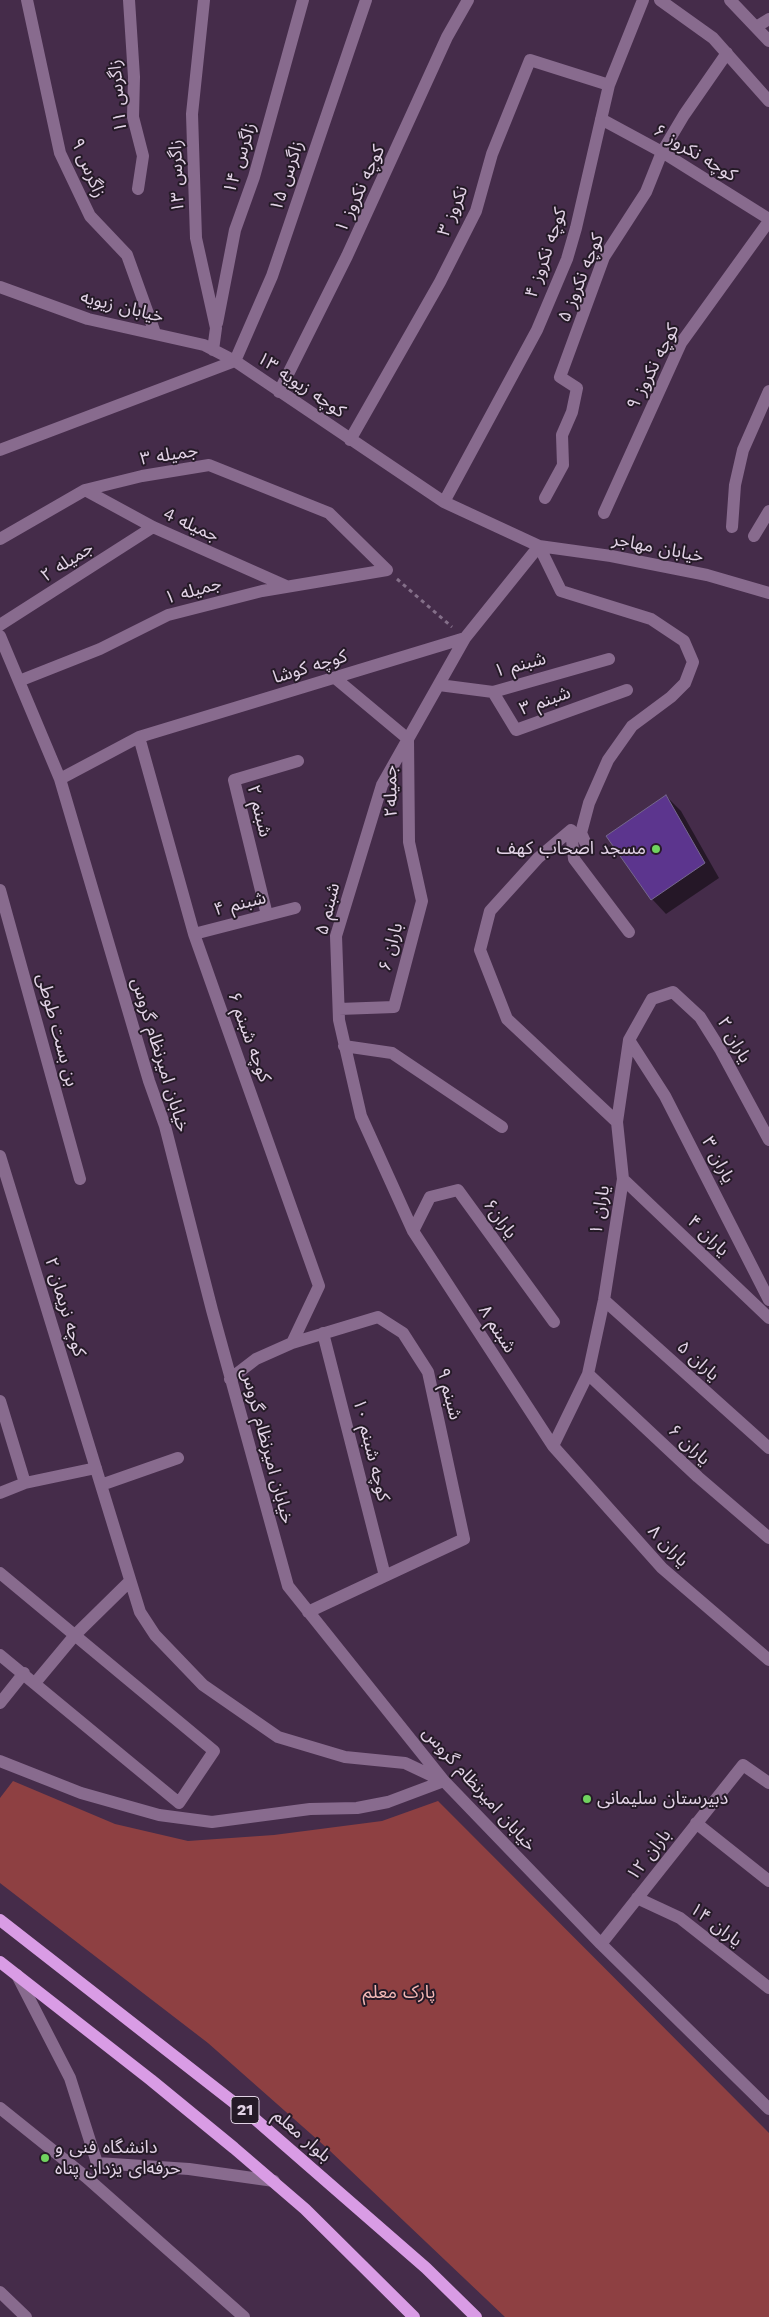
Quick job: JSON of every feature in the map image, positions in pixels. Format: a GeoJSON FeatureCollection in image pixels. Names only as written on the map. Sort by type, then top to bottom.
{"type":"FeatureCollection","features":[{"type":"Feature","properties":{"kind":"main road","name":"بلوار معلم"},"geometry":{"type":"LineString","coordinates":[[0,1920],[255,2119],[426,2268],[476,2317]]}},
{"type":"Feature","properties":{"kind":"main road","name":"21"},"geometry":{"type":"LineString","coordinates":[[0,1962],[152,2080],[306,2209],[414,2317]]}},
{"type":"Feature","properties":{"kind":"street","name":"زاگرس ۹"},"geometry":{"type":"LineString","coordinates":[[27,0],[60,153],[90,216],[127,255],[155,333]]}},
{"type":"Feature","properties":{"kind":"street","name":"زاگرس ۱۱"},"geometry":{"type":"LineString","coordinates":[[129,0],[134,77],[133,117],[143,156],[138,189]]}},
{"type":"Feature","properties":{"kind":"street","name":"زاگرس ۱۳"},"geometry":{"type":"LineString","coordinates":[[204,0],[192,114],[196,238],[216,328],[213,350]]}},
{"type":"Feature","properties":{"kind":"street","name":"زاگرس ۱۴"},"geometry":{"type":"LineString","coordinates":[[216,328],[234,230],[254,177],[303,0]]}},
{"type":"Feature","properties":{"kind":"street","name":"زاگرس ۱۵"},"geometry":{"type":"LineString","coordinates":[[235,361],[272,276],[366,0]]}},
{"type":"Feature","properties":{"kind":"street","name":"کوچه نکروز ۱"},"geometry":{"type":"LineString","coordinates":[[279,392],[347,256],[447,38],[468,0]]}},
{"type":"Feature","properties":{"kind":"street","name":"کوچه نکروز ۴"},"geometry":{"type":"LineString","coordinates":[[444,502],[537,330],[567,259],[609,86],[643,0]]}},
{"type":"Feature","properties":{"kind":"street"},"geometry":{"type":"LineString","coordinates":[[660,0],[713,38],[769,101]]}},
{"type":"Feature","properties":{"kind":"street"},"geometry":{"type":"LineString","coordinates":[[730,0],[769,42]]}},
{"type":"Feature","properties":{"kind":"street"},"geometry":{"type":"LineString","coordinates":[[756,27],[769,19]]}},
{"type":"Feature","properties":{"kind":"street","name":"کوچه نکروز ۵"},"geometry":{"type":"LineString","coordinates":[[545,498],[563,465],[562,435],[572,412],[577,388],[560,377],[604,257],[646,192],[662,152],[684,115],[727,53]]}},
{"type":"Feature","properties":{"kind":"street","name":"نکروز ۳"},"geometry":{"type":"LineString","coordinates":[[350,440],[440,282],[476,211],[492,154],[530,60],[609,86]]}},
{"type":"Feature","properties":{"kind":"street","name":"کوچه نکروز ۶"},"geometry":{"type":"LineString","coordinates":[[601,119],[662,152],[769,220]]}},
{"type":"Feature","properties":{"kind":"street","name":"کوچه نکروز ۹"},"geometry":{"type":"LineString","coordinates":[[604,513],[681,342],[769,220]]}},
{"type":"Feature","properties":{"kind":"street","name":"خیابان زیویه"},"geometry":{"type":"LineString","coordinates":[[0,288],[88,319],[204,345],[235,361]]}},
{"type":"Feature","properties":{"kind":"street","name":"کوچه زیویه ۱۳"},"geometry":{"type":"LineString","coordinates":[[0,450],[235,361],[444,502],[539,546]]}},
{"type":"Feature","properties":{"kind":"street"},"geometry":{"type":"LineString","coordinates":[[732,526],[735,485],[743,450],[769,391]]}},
{"type":"Feature","properties":{"kind":"street","name":"جمیله ۳"},"geometry":{"type":"LineString","coordinates":[[0,540],[85,490],[142,476],[209,465],[328,513],[387,570]]}},
{"type":"Feature","properties":{"kind":"street","name":"جمیله 4"},"geometry":{"type":"LineString","coordinates":[[85,490],[153,527],[286,586]]}},
{"type":"Feature","properties":{"kind":"street"},"geometry":{"type":"LineString","coordinates":[[754,536],[769,510]]}},
{"type":"Feature","properties":{"kind":"street","name":"جمیله ۲"},"geometry":{"type":"LineString","coordinates":[[0,625],[153,527]]}},
{"type":"Feature","properties":{"kind":"street"},"geometry":{"type":"LineString","coordinates":[[465,638],[539,546],[561,591],[651,619],[684,641],[693,662],[685,683],[671,697],[632,726],[608,760],[589,803],[582,833],[585,842]]}},
{"type":"Feature","properties":{"kind":"street","name":"خیابان مهاجر"},"geometry":{"type":"LineString","coordinates":[[539,546],[611,556],[688,572],[769,593]]}},
{"type":"Feature","properties":{"kind":"street","name":"جمیله ۱"},"geometry":{"type":"LineString","coordinates":[[19,681],[100,649],[168,615],[286,586],[387,570]]}},
{"type":"Feature","properties":{"kind":"street","name":"خیابان امیرنظام گروس"},"geometry":{"type":"LineString","coordinates":[[0,636],[60,779],[149,1081],[165,1126],[230,1379],[288,1586],[444,1781],[601,1944],[769,2109]]}},
{"type":"Feature","properties":{"kind":"street","name":"کوچه کوشا"},"geometry":{"type":"LineString","coordinates":[[60,779],[139,737],[465,638]]}},
{"type":"Feature","properties":{"kind":"street","name":"شبنم ۵"},"geometry":{"type":"LineString","coordinates":[[413,1231],[361,1116],[344,1046],[339,1009],[336,936],[382,785],[465,638]]}},
{"type":"Feature","properties":{"kind":"street","name":"شبنم ۱"},"geometry":{"type":"LineString","coordinates":[[439,685],[493,692],[609,659]]}},
{"type":"Feature","properties":{"kind":"street"},"geometry":{"type":"LineString","coordinates":[[335,678],[408,739]]}},
{"type":"Feature","properties":{"kind":"street","name":"شبنم ۳"},"geometry":{"type":"LineString","coordinates":[[493,692],[516,730],[627,690]]}},
{"type":"Feature","properties":{"kind":"street","name":"کوچه شبنم ۶"},"geometry":{"type":"LineString","coordinates":[[139,737],[194,934],[319,1286],[292,1343]]}},
{"type":"Feature","properties":{"kind":"street","name":"جمیله۲"},"geometry":{"type":"LineString","coordinates":[[408,739],[409,842]]}},
{"type":"Feature","properties":{"kind":"street","name":"شبنم ۲"},"geometry":{"type":"LineString","coordinates":[[267,915],[234,780],[298,761]]}},
{"type":"Feature","properties":{"kind":"street"},"geometry":{"type":"LineString","coordinates":[[617,1122],[507,1019],[480,950],[490,911],[538,858],[571,830],[574,859],[629,932]]}},
{"type":"Feature","properties":{"kind":"street","name":"باران ۶"},"geometry":{"type":"LineString","coordinates":[[339,1009],[394,1007],[422,901],[409,842]]}},
{"type":"Feature","properties":{"kind":"street","name":"بن بست طوطی"},"geometry":{"type":"LineString","coordinates":[[0,890],[80,1179]]}},
{"type":"Feature","properties":{"kind":"street","name":"شبنم ۴"},"geometry":{"type":"LineString","coordinates":[[194,934],[294,908]]}},
{"type":"Feature","properties":{"kind":"street","name":"یاران ۱"},"geometry":{"type":"LineString","coordinates":[[553,1446],[588,1374],[604,1300],[623,1179],[617,1122],[629,1040],[652,999],[672,992]]}},
{"type":"Feature","properties":{"kind":"street","name":"یاران ۲"},"geometry":{"type":"LineString","coordinates":[[672,992],[700,1017],[720,1049],[769,1140]]}},
{"type":"Feature","properties":{"kind":"street","name":"یاران ۳"},"geometry":{"type":"LineString","coordinates":[[629,1040],[665,1096],[769,1300]]}},
{"type":"Feature","properties":{"kind":"street"},"geometry":{"type":"LineString","coordinates":[[344,1046],[392,1054],[502,1127]]}},
{"type":"Feature","properties":{"kind":"street","name":"کوچه نریمان ۲"},"geometry":{"type":"LineString","coordinates":[[0,1156],[140,1612],[155,1635],[203,1685],[278,1737],[345,1757],[405,1763],[444,1781]]}},
{"type":"Feature","properties":{"kind":"street","name":"یاران ۴"},"geometry":{"type":"LineString","coordinates":[[623,1179],[769,1318]]}},
{"type":"Feature","properties":{"kind":"street","name":"یاران۶"},"geometry":{"type":"LineString","coordinates":[[413,1231],[430,1197],[458,1190],[554,1322]]}},
{"type":"Feature","properties":{"kind":"street","name":"شبنم ۸"},"geometry":{"type":"LineString","coordinates":[[413,1231],[553,1446]]}},
{"type":"Feature","properties":{"kind":"street","name":"یاران ۵"},"geometry":{"type":"LineString","coordinates":[[604,1300],[769,1448]]}},
{"type":"Feature","properties":{"kind":"street","name":"شبنم ۹"},"geometry":{"type":"LineString","coordinates":[[230,1379],[256,1359],[292,1343],[378,1317],[403,1333],[428,1372],[464,1539],[386,1576]]}},
{"type":"Feature","properties":{"kind":"street","name":"کوچه شبنم ۱۰"},"geometry":{"type":"LineString","coordinates":[[323,1333],[386,1576]]}},
{"type":"Feature","properties":{"kind":"street","name":"یاران ۶"},"geometry":{"type":"LineString","coordinates":[[588,1374],[698,1477],[769,1538]]}},
{"type":"Feature","properties":{"kind":"street"},"geometry":{"type":"LineString","coordinates":[[0,1401],[26,1483]]}},
{"type":"Feature","properties":{"kind":"street","name":"یاران ۸"},"geometry":{"type":"LineString","coordinates":[[553,1446],[662,1568],[769,1660]]}},
{"type":"Feature","properties":{"kind":"street"},"geometry":{"type":"LineString","coordinates":[[101,1485],[178,1458]]}},
{"type":"Feature","properties":{"kind":"street"},"geometry":{"type":"LineString","coordinates":[[0,1493],[26,1483],[96,1468]]}},
{"type":"Feature","properties":{"kind":"street"},"geometry":{"type":"LineString","coordinates":[[0,1573],[214,1751],[179,1803],[0,1655]]}},
{"type":"Feature","properties":{"kind":"street"},"geometry":{"type":"LineString","coordinates":[[308,1612],[386,1576]]}},
{"type":"Feature","properties":{"kind":"street"},"geometry":{"type":"LineString","coordinates":[[35,1682],[75,1636],[130,1581]]}},
{"type":"Feature","properties":{"kind":"street"},"geometry":{"type":"LineString","coordinates":[[0,1703],[24,1673]]}},
{"type":"Feature","properties":{"kind":"street"},"geometry":{"type":"LineString","coordinates":[[0,1761],[81,1793],[133,1808],[159,1815],[212,1822],[310,1809],[365,1807],[388,1802],[444,1781]]}},
{"type":"Feature","properties":{"kind":"street","name":"باران ۱۲"},"geometry":{"type":"LineString","coordinates":[[601,1944],[743,1765],[769,1783]]}},
{"type":"Feature","properties":{"kind":"street"},"geometry":{"type":"LineString","coordinates":[[696,1823],[769,1881]]}},
{"type":"Feature","properties":{"kind":"street","name":"یاران ۱۴"},"geometry":{"type":"LineString","coordinates":[[637,1898],[680,1918],[769,1988]]}},
{"type":"Feature","properties":{"kind":"street"},"geometry":{"type":"LineString","coordinates":[[17,1975],[70,2078],[97,2163]]}},
{"type":"Feature","properties":{"kind":"street"},"geometry":{"type":"LineString","coordinates":[[0,2108],[86,2177],[244,2317]]}},
{"type":"Feature","properties":{"kind":"street"},"geometry":{"type":"LineString","coordinates":[[86,2177],[97,2163]]}},
{"type":"Feature","properties":{"kind":"street"},"geometry":{"type":"LineString","coordinates":[[97,2163],[189,2169],[274,2182]]}},
{"type":"Feature","properties":{"kind":"street"},"geometry":{"type":"LineString","coordinates":[[0,2292],[26,2317]]}},
{"type":"Feature","properties":{"kind":"path"},"geometry":{"type":"LineString","coordinates":[[387,570],[465,638]]}},
{"type":"Feature","properties":{"kind":"green space","name":"پارک معلم"},"geometry":{"type":"Polygon","coordinates":[[[13,1781],[115,1824],[188,1841],[274,1835],[382,1821],[438,1801],[769,2133],[769,2317],[505,2317],[328,2149],[208,2043],[0,1883],[0,1798],[13,1781]]]}},
{"type":"Feature","properties":{"kind":"building","name":"مسجد اصحاب کهف"},"geometry":{"type":"Polygon","coordinates":[[[666,795],[705,863],[651,900],[606,836],[666,795]]]}},
{"type":"Feature","properties":{"kind":"place","name":"مسجد اصحاب کهف"},"geometry":{"type":"Point","coordinates":[656,849]}},
{"type":"Feature","properties":{"kind":"place","name":"دبیرستان سلیمانی"},"geometry":{"type":"Point","coordinates":[587,1799]}},
{"type":"Feature","properties":{"kind":"place","name":"دانشگاه فنی و حرفه‌ای یزدان پناه"},"geometry":{"type":"Point","coordinates":[45,2158]}}]}
